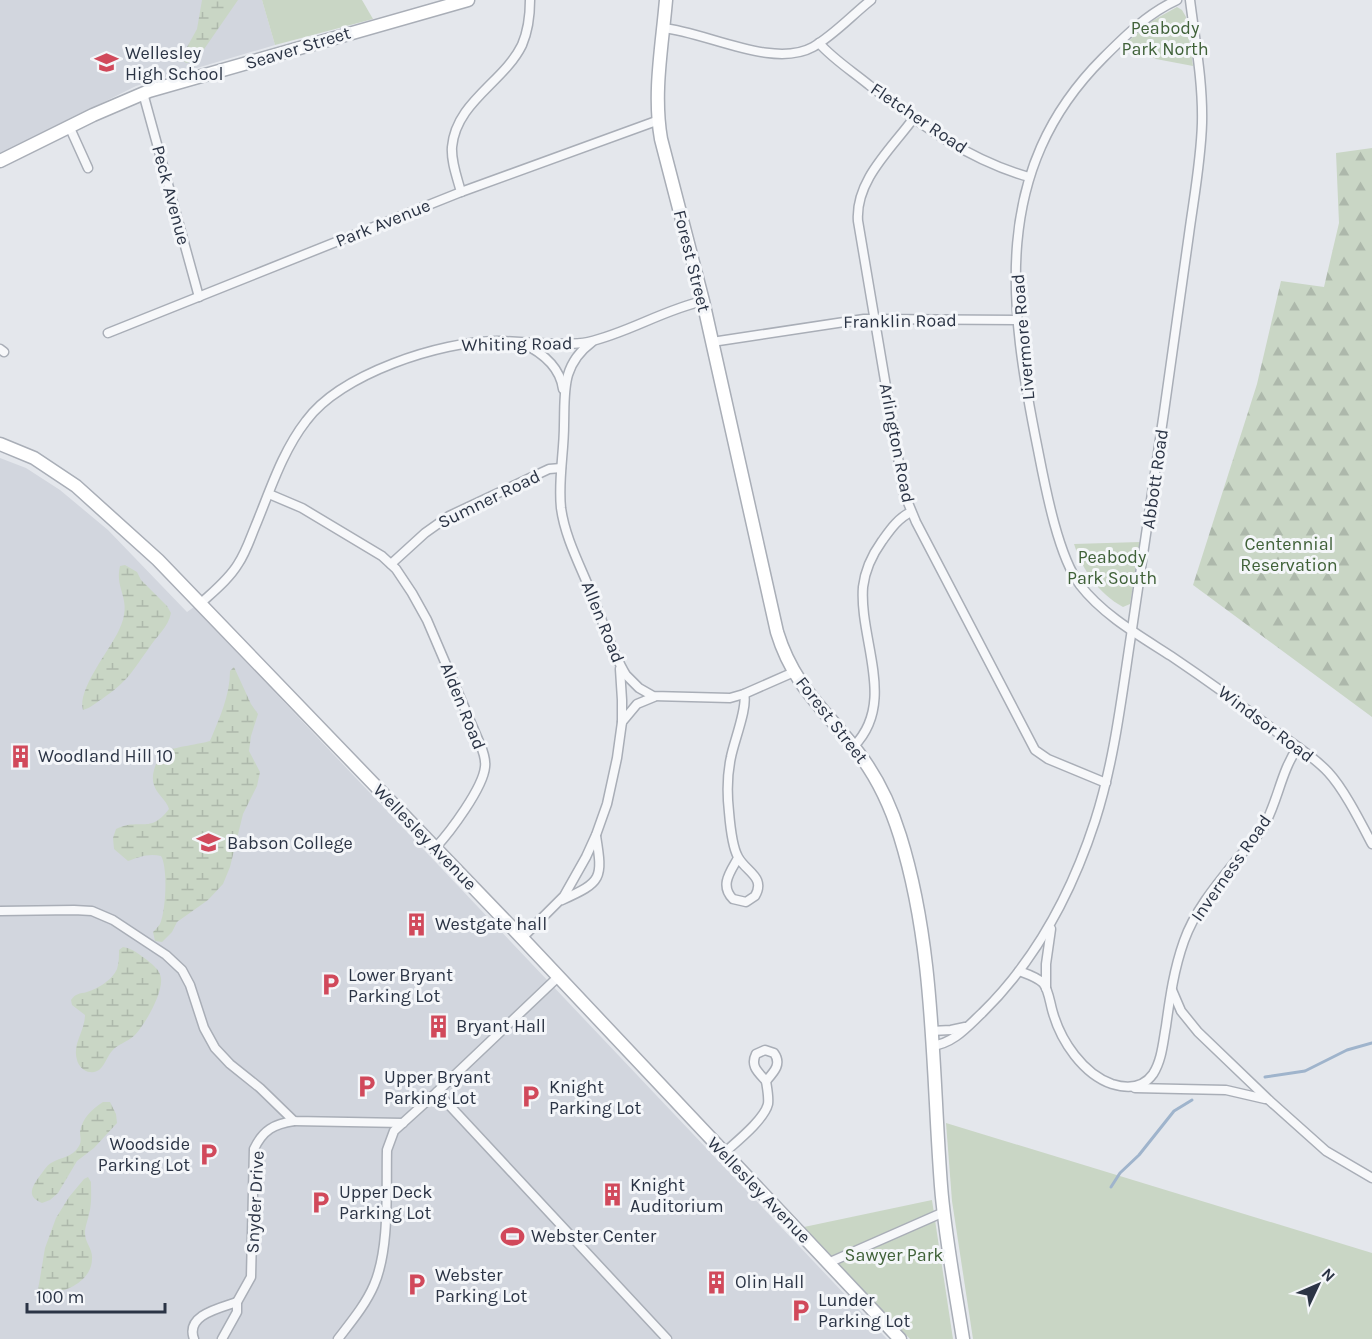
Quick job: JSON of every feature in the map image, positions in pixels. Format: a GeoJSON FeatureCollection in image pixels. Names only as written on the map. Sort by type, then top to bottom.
{"type":"FeatureCollection","features":[{"type":"Feature","properties":{"kind":"street","name":"Seaver Street"},"geometry":{"type":"LineString","coordinates":[[0,161],[69,126],[143,93],[468,0]]}},
{"type":"Feature","properties":{"kind":"street"},"geometry":{"type":"LineString","coordinates":[[461,192],[452,152],[456,131],[475,99],[522,45],[529,20],[530,0]]}},
{"type":"Feature","properties":{"kind":"street","name":"Forest Street"},"geometry":{"type":"LineString","coordinates":[[666,0],[659,73],[659,120],[665,157],[703,302],[777,632],[794,672],[812,699],[854,746],[872,772],[896,824],[906,857],[921,933],[931,1031],[944,1212],[963,1339]]}},
{"type":"Feature","properties":{"kind":"street"},"geometry":{"type":"LineString","coordinates":[[663,28],[698,34],[750,49],[775,53],[800,52],[819,43],[871,0]]}},
{"type":"Feature","properties":{"kind":"street","name":"Livermore Road"},"geometry":{"type":"LineString","coordinates":[[1131,630],[1093,599],[1080,585],[1065,556],[1049,501],[1025,386],[1017,320],[1015,280],[1017,243],[1029,177],[1046,135],[1065,102],[1078,85],[1135,28],[1177,0]]}},
{"type":"Feature","properties":{"kind":"street","name":"Abbott Road"},"geometry":{"type":"LineString","coordinates":[[932,1046],[949,1041],[969,1026],[1019,971],[1038,944],[1055,915],[1082,858],[1106,783],[1117,730],[1154,489],[1201,149],[1202,96],[1190,0]]}},
{"type":"Feature","properties":{"kind":"street","name":"Fletcher Road"},"geometry":{"type":"LineString","coordinates":[[819,43],[913,119],[973,156],[1029,177]]}},
{"type":"Feature","properties":{"kind":"street","name":"Peck Avenue"},"geometry":{"type":"LineString","coordinates":[[143,93],[200,297]]}},
{"type":"Feature","properties":{"kind":"street","name":"Arlington Road"},"geometry":{"type":"LineString","coordinates":[[913,119],[872,173],[858,201],[858,221],[902,484],[911,512],[1035,750],[1048,759],[1106,783]]}},
{"type":"Feature","properties":{"kind":"street","name":"Park Avenue"},"geometry":{"type":"LineString","coordinates":[[108,333],[461,192],[659,120]]}},
{"type":"Feature","properties":{"kind":"street"},"geometry":{"type":"LineString","coordinates":[[69,126],[88,168]]}},
{"type":"Feature","properties":{"kind":"street","name":"Whiting Road"},"geometry":{"type":"LineString","coordinates":[[201,603],[238,564],[287,453],[306,420],[324,401],[345,385],[389,365],[456,345],[481,341],[574,343],[594,340],[679,308],[703,302]]}},
{"type":"Feature","properties":{"kind":"street","name":"Franklin Road"},"geometry":{"type":"LineString","coordinates":[[712,342],[874,318],[1017,320]]}},
{"type":"Feature","properties":{"kind":"street","name":"Allen Road"},"geometry":{"type":"LineString","coordinates":[[564,391],[573,364],[580,353],[594,340]]}},
{"type":"Feature","properties":{"kind":"street","name":"Allen Road"},"geometry":{"type":"LineString","coordinates":[[519,342],[539,353],[550,363],[561,379],[564,391],[561,501],[566,529],[626,675],[646,693],[657,697]]}},
{"type":"Feature","properties":{"kind":"street","name":"Wellesley Avenue"},"geometry":{"type":"LineString","coordinates":[[0,444],[34,458],[88,495],[201,603],[522,938],[900,1339]]}},
{"type":"Feature","properties":{"kind":"street","name":"Sumner Road"},"geometry":{"type":"LineString","coordinates":[[391,564],[425,533],[449,516],[549,470],[561,468]]}},
{"type":"Feature","properties":{"kind":"street"},"geometry":{"type":"LineString","coordinates":[[269,494],[302,508],[377,553],[391,564]]}},
{"type":"Feature","properties":{"kind":"street"},"geometry":{"type":"LineString","coordinates":[[854,746],[863,737],[869,725],[874,699],[875,683],[863,598],[866,574],[873,555],[886,534],[899,520],[911,512]]}},
{"type":"Feature","properties":{"kind":"street","name":"Alden Road"},"geometry":{"type":"LineString","coordinates":[[391,564],[412,593],[431,629],[480,744],[485,762],[483,777],[471,799],[449,832],[435,848]]}},
{"type":"Feature","properties":{"kind":"street","name":"Windsor Road"},"geometry":{"type":"LineString","coordinates":[[1131,630],[1219,689],[1298,747],[1332,777],[1372,844]]}},
{"type":"Feature","properties":{"kind":"street"},"geometry":{"type":"LineString","coordinates":[[522,938],[560,901],[596,835],[610,789],[622,722],[619,661]]}},
{"type":"Feature","properties":{"kind":"street"},"geometry":{"type":"LineString","coordinates":[[622,722],[637,704],[648,698],[730,698],[794,672]]}},
{"type":"Feature","properties":{"kind":"street"},"geometry":{"type":"LineString","coordinates":[[738,858],[727,879],[726,887],[733,899],[746,902],[755,896],[758,883],[755,875],[738,858],[729,814],[728,783],[731,756],[746,705],[744,694]]}},
{"type":"Feature","properties":{"kind":"street","name":"Inverness Road"},"geometry":{"type":"LineString","coordinates":[[1131,1088],[1150,1078],[1158,1064],[1179,955],[1193,921],[1219,881],[1262,829],[1272,809],[1288,763],[1298,747]]}},
{"type":"Feature","properties":{"kind":"street"},"geometry":{"type":"LineString","coordinates":[[560,901],[588,887],[598,876],[601,867],[596,835]]}},
{"type":"Feature","properties":{"kind":"street"},"geometry":{"type":"LineString","coordinates":[[0,911],[74,910],[92,912],[113,920],[166,955],[182,970],[190,985],[204,1028],[215,1048],[294,1121],[403,1123]]}},
{"type":"Feature","properties":{"kind":"street"},"geometry":{"type":"LineString","coordinates":[[1055,915],[1047,953],[1046,988],[1056,1023],[1063,1037],[1076,1056],[1088,1068],[1107,1082],[1131,1088],[1226,1090],[1251,1094],[1270,1101]]}},
{"type":"Feature","properties":{"kind":"street"},"geometry":{"type":"LineString","coordinates":[[1019,971],[1037,979],[1046,988]]}},
{"type":"Feature","properties":{"kind":"street"},"geometry":{"type":"LineString","coordinates":[[338,1339],[364,1304],[380,1268],[384,1244],[387,1150],[394,1131],[558,977]]}},
{"type":"Feature","properties":{"kind":"street"},"geometry":{"type":"LineString","coordinates":[[1172,990],[1181,1011],[1198,1032],[1270,1101],[1326,1151],[1372,1178]]}},
{"type":"Feature","properties":{"kind":"street"},"geometry":{"type":"LineString","coordinates":[[931,1031],[969,1026]]}},
{"type":"Feature","properties":{"kind":"street"},"geometry":{"type":"LineString","coordinates":[[724,1153],[765,1110],[768,1100],[766,1081]]}},
{"type":"Feature","properties":{"kind":"street"},"geometry":{"type":"LineString","coordinates":[[437,1092],[667,1339]]}},
{"type":"Feature","properties":{"kind":"street","name":"Snyder Drive"},"geometry":{"type":"LineString","coordinates":[[222,1339],[237,1312],[237,1302],[251,1277],[254,1149],[259,1138],[269,1128],[280,1123],[294,1121]]}},
{"type":"Feature","properties":{"kind":"street"},"geometry":{"type":"LineString","coordinates":[[828,1263],[944,1212]]}},
{"type":"Feature","properties":{"kind":"street"},"geometry":{"type":"LineString","coordinates":[[194,1339],[191,1332],[197,1319],[237,1302]]}},
{"type":"Feature","properties":{"kind":"shaded area","name":"Wellesley High School"},"geometry":{"type":"Polygon","coordinates":[[[0,0],[262,0],[275,45],[136,86],[0,154],[0,0]]]}},
{"type":"Feature","properties":{"kind":"shaded area","name":"Babson College"},"geometry":{"type":"Polygon","coordinates":[[[0,458],[26,468],[60,490],[108,530],[187,612],[194,607],[887,1339],[0,1339],[0,458]]]}},
{"type":"Feature","properties":{"kind":"green space"},"geometry":{"type":"Polygon","coordinates":[[[202,0],[238,0],[200,55],[194,61],[186,63],[181,58],[197,29],[202,0]]]}},
{"type":"Feature","properties":{"kind":"green space"},"geometry":{"type":"Polygon","coordinates":[[[262,0],[362,0],[373,19],[275,45],[262,0]]]}},
{"type":"Feature","properties":{"kind":"green space","name":"Peabody Park North"},"geometry":{"type":"Polygon","coordinates":[[[1177,7],[1186,17],[1193,66],[1156,59],[1126,43],[1152,21],[1177,7]]]}},
{"type":"Feature","properties":{"kind":"green space","name":"Centennial Reservation"},"geometry":{"type":"Polygon","coordinates":[[[1372,148],[1372,717],[1193,585],[1257,384],[1281,281],[1324,287],[1339,223],[1336,153],[1372,148]]]}},
{"type":"Feature","properties":{"kind":"green space","name":"Peabody Park South"},"geometry":{"type":"Polygon","coordinates":[[[1140,542],[1130,604],[1123,607],[1106,595],[1092,580],[1074,544],[1140,542]]]}},
{"type":"Feature","properties":{"kind":"green space"},"geometry":{"type":"Polygon","coordinates":[[[125,565],[137,572],[141,580],[167,606],[171,613],[170,618],[124,681],[91,707],[83,710],[82,701],[89,681],[115,638],[123,619],[125,610],[119,575],[120,566],[125,565]]]}},
{"type":"Feature","properties":{"kind":"green space"},"geometry":{"type":"Polygon","coordinates":[[[234,667],[258,714],[249,751],[260,772],[257,786],[243,814],[230,867],[223,884],[208,900],[177,922],[172,932],[162,942],[155,941],[153,932],[160,924],[165,900],[165,869],[161,856],[148,855],[128,861],[114,849],[113,838],[116,829],[132,824],[150,824],[162,817],[169,809],[154,785],[155,766],[167,751],[210,741],[226,698],[230,671],[234,667]]]}},
{"type":"Feature","properties":{"kind":"green space"},"geometry":{"type":"Polygon","coordinates":[[[123,947],[139,954],[158,970],[161,978],[159,992],[148,1017],[134,1036],[114,1049],[98,1071],[88,1072],[79,1064],[76,1054],[85,1015],[72,1005],[71,1000],[76,995],[91,991],[109,980],[118,967],[119,950],[123,947]]]}},
{"type":"Feature","properties":{"kind":"green space"},"geometry":{"type":"Polygon","coordinates":[[[103,1102],[110,1102],[116,1114],[117,1123],[94,1148],[77,1161],[58,1193],[50,1200],[42,1203],[37,1201],[32,1195],[32,1188],[36,1181],[49,1164],[76,1150],[79,1146],[80,1132],[85,1118],[103,1102]]]}},
{"type":"Feature","properties":{"kind":"green space"},"geometry":{"type":"Polygon","coordinates":[[[946,1123],[1372,1253],[1372,1339],[973,1339],[952,1201],[946,1123]]]}},
{"type":"Feature","properties":{"kind":"green space"},"geometry":{"type":"Polygon","coordinates":[[[88,1177],[91,1182],[91,1202],[85,1233],[92,1255],[90,1268],[80,1281],[64,1290],[46,1292],[38,1290],[45,1248],[56,1218],[69,1197],[88,1177]]]}},
{"type":"Feature","properties":{"kind":"green space","name":"Sawyer Park"},"geometry":{"type":"Polygon","coordinates":[[[932,1200],[953,1339],[910,1339],[804,1227],[932,1200]]]}},
{"type":"Feature","properties":{"kind":"waterway"},"geometry":{"type":"LineString","coordinates":[[1265,1077],[1305,1071],[1347,1050],[1372,1043]]}},
{"type":"Feature","properties":{"kind":"waterway"},"geometry":{"type":"LineString","coordinates":[[1111,1187],[1120,1173],[1139,1155],[1174,1111],[1192,1100]]}},
{"type":"Feature","properties":{"kind":"place","name":"Wellesley High School"},"geometry":{"type":"Point","coordinates":[107,63]}},
{"type":"Feature","properties":{"kind":"place","name":"Woodland Hill 10"},"geometry":{"type":"Point","coordinates":[20,756]}},
{"type":"Feature","properties":{"kind":"place","name":"Babson College"},"geometry":{"type":"Point","coordinates":[209,843]}},
{"type":"Feature","properties":{"kind":"place","name":"Westgate hall"},"geometry":{"type":"Point","coordinates":[417,924]}},
{"type":"Feature","properties":{"kind":"place","name":"Lower Bryant Parking Lot"},"geometry":{"type":"Point","coordinates":[330,985]}},
{"type":"Feature","properties":{"kind":"place","name":"Bryant Hall"},"geometry":{"type":"Point","coordinates":[438,1026]}},
{"type":"Feature","properties":{"kind":"place","name":"Upper Bryant Parking Lot"},"geometry":{"type":"Point","coordinates":[366,1087]}},
{"type":"Feature","properties":{"kind":"place","name":"Knight Parking Lot"},"geometry":{"type":"Point","coordinates":[531,1097]}},
{"type":"Feature","properties":{"kind":"place","name":"Woodside Parking Lot"},"geometry":{"type":"Point","coordinates":[208,1154]}},
{"type":"Feature","properties":{"kind":"place","name":"Knight Auditorium"},"geometry":{"type":"Point","coordinates":[612,1195]}},
{"type":"Feature","properties":{"kind":"place","name":"Upper Deck Parking Lot"},"geometry":{"type":"Point","coordinates":[321,1202]}},
{"type":"Feature","properties":{"kind":"place","name":"Webster Center"},"geometry":{"type":"Point","coordinates":[513,1236]}},
{"type":"Feature","properties":{"kind":"place","name":"Olin Hall"},"geometry":{"type":"Point","coordinates":[717,1282]}},
{"type":"Feature","properties":{"kind":"place","name":"Webster Parking Lot"},"geometry":{"type":"Point","coordinates":[417,1285]}},
{"type":"Feature","properties":{"kind":"place","name":"Lunder Parking Lot"},"geometry":{"type":"Point","coordinates":[800,1310]}}]}
